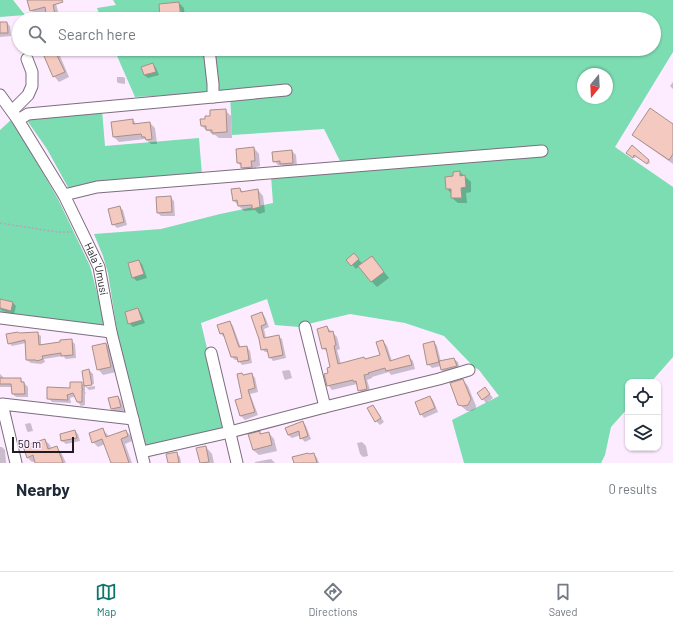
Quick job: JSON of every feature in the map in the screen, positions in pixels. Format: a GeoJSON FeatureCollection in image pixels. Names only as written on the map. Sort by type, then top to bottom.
{"type":"FeatureCollection","features":[{"type":"Feature","properties":{"kind":"street"},"geometry":{"type":"LineString","coordinates":[[210,56],[213,97]]}},
{"type":"Feature","properties":{"kind":"street"},"geometry":{"type":"LineString","coordinates":[[15,116],[32,86],[32,72],[27,59]]}},
{"type":"Feature","properties":{"kind":"street"},"geometry":{"type":"LineString","coordinates":[[15,116],[286,90]]}},
{"type":"Feature","properties":{"kind":"street","name":"Hala 'Umusi"},"geometry":{"type":"LineString","coordinates":[[0,96],[15,116],[64,195],[99,267],[111,332],[143,458]]}},
{"type":"Feature","properties":{"kind":"street"},"geometry":{"type":"LineString","coordinates":[[64,195],[97,187],[542,151]]}},
{"type":"Feature","properties":{"kind":"street"},"geometry":{"type":"LineString","coordinates":[[0,318],[111,332]]}},
{"type":"Feature","properties":{"kind":"street"},"geometry":{"type":"LineString","coordinates":[[305,327],[325,407]]}},
{"type":"Feature","properties":{"kind":"street"},"geometry":{"type":"LineString","coordinates":[[211,353],[238,463]]}},
{"type":"Feature","properties":{"kind":"street"},"geometry":{"type":"LineString","coordinates":[[143,458],[230,432],[469,370]]}},
{"type":"Feature","properties":{"kind":"street"},"geometry":{"type":"LineString","coordinates":[[16,463],[1,404],[133,419]]}},
{"type":"Feature","properties":{"kind":"path"},"geometry":{"type":"LineString","coordinates":[[0,223],[56,232],[82,232]]}},
{"type":"Feature","properties":{"kind":"green space"},"geometry":{"type":"Polygon","coordinates":[[[0,0],[13,0],[23,12],[12,12],[12,16],[0,17],[0,0]]]}},
{"type":"Feature","properties":{"kind":"green space"},"geometry":{"type":"Polygon","coordinates":[[[113,0],[673,0],[673,52],[615,147],[673,187],[673,357],[654,379],[625,379],[625,411],[611,427],[605,455],[601,463],[464,463],[452,420],[499,396],[479,370],[474,367],[444,336],[405,323],[350,314],[299,327],[275,325],[267,299],[201,323],[225,424],[221,431],[149,447],[143,442],[118,337],[108,273],[94,234],[161,229],[220,214],[273,203],[271,176],[341,163],[324,129],[232,135],[230,92],[135,97],[117,56],[661,56],[661,12],[98,12],[97,8],[116,5],[113,0]]]}},
{"type":"Feature","properties":{"kind":"green space"},"geometry":{"type":"Polygon","coordinates":[[[102,110],[105,146],[199,138],[202,175],[69,189],[47,149],[26,119],[102,110]]]}},
{"type":"Feature","properties":{"kind":"green space"},"geometry":{"type":"Polygon","coordinates":[[[12,119],[58,199],[90,266],[105,323],[100,326],[0,314],[0,130],[12,119]]]}},
{"type":"Feature","properties":{"kind":"building"},"geometry":{"type":"Polygon","coordinates":[[[27,0],[62,0],[63,2],[53,5],[54,12],[46,12],[45,7],[30,11],[27,0]]]}},
{"type":"Feature","properties":{"kind":"building"},"geometry":{"type":"Polygon","coordinates":[[[179,2],[180,12],[160,12],[159,4],[179,2]]]}},
{"type":"Feature","properties":{"kind":"building"},"geometry":{"type":"Polygon","coordinates":[[[0,22],[7,22],[8,33],[0,33],[0,22]]]}},
{"type":"Feature","properties":{"kind":"building"},"geometry":{"type":"Polygon","coordinates":[[[44,56],[57,56],[65,72],[53,77],[44,56]]]}},
{"type":"Feature","properties":{"kind":"building"},"geometry":{"type":"Polygon","coordinates":[[[153,63],[156,72],[144,75],[141,67],[153,63]]]}},
{"type":"Feature","properties":{"kind":"building"},"geometry":{"type":"Polygon","coordinates":[[[650,108],[673,124],[673,154],[669,160],[632,135],[650,108]]]}},
{"type":"Feature","properties":{"kind":"building"},"geometry":{"type":"Polygon","coordinates":[[[226,109],[227,132],[212,133],[212,130],[206,130],[206,126],[201,126],[200,119],[205,119],[205,116],[210,116],[210,110],[226,109]]]}},
{"type":"Feature","properties":{"kind":"building"},"geometry":{"type":"Polygon","coordinates":[[[133,119],[133,124],[150,122],[152,139],[146,140],[141,134],[113,137],[111,122],[133,119]]]}},
{"type":"Feature","properties":{"kind":"building"},"geometry":{"type":"Polygon","coordinates":[[[632,145],[649,160],[647,164],[634,155],[633,158],[626,153],[632,145]]]}},
{"type":"Feature","properties":{"kind":"building"},"geometry":{"type":"Polygon","coordinates":[[[254,147],[255,161],[251,161],[252,167],[241,168],[241,163],[237,163],[236,149],[254,147]]]}},
{"type":"Feature","properties":{"kind":"building"},"geometry":{"type":"Polygon","coordinates":[[[292,150],[293,163],[280,164],[280,161],[273,162],[272,152],[292,150]]]}},
{"type":"Feature","properties":{"kind":"building"},"geometry":{"type":"Polygon","coordinates":[[[460,171],[460,176],[465,175],[466,187],[461,188],[462,198],[451,198],[451,189],[446,189],[445,177],[453,176],[453,172],[460,171]]]}},
{"type":"Feature","properties":{"kind":"building"},"geometry":{"type":"Polygon","coordinates":[[[240,188],[241,192],[258,189],[260,207],[252,209],[252,205],[238,206],[237,200],[233,201],[231,189],[240,188]]]}},
{"type":"Feature","properties":{"kind":"building"},"geometry":{"type":"Polygon","coordinates":[[[171,196],[172,212],[157,213],[156,197],[171,196]]]}},
{"type":"Feature","properties":{"kind":"building"},"geometry":{"type":"Polygon","coordinates":[[[120,206],[124,222],[112,225],[108,209],[120,206]]]}},
{"type":"Feature","properties":{"kind":"building"},"geometry":{"type":"Polygon","coordinates":[[[354,253],[359,259],[351,266],[346,260],[354,253]]]}},
{"type":"Feature","properties":{"kind":"building"},"geometry":{"type":"Polygon","coordinates":[[[372,256],[384,272],[371,282],[358,266],[372,256]]]}},
{"type":"Feature","properties":{"kind":"building"},"geometry":{"type":"Polygon","coordinates":[[[139,260],[144,274],[132,278],[128,263],[139,260]]]}},
{"type":"Feature","properties":{"kind":"building"},"geometry":{"type":"Polygon","coordinates":[[[0,299],[13,302],[11,311],[0,308],[0,299]]]}},
{"type":"Feature","properties":{"kind":"building"},"geometry":{"type":"Polygon","coordinates":[[[138,308],[142,320],[128,324],[125,312],[138,308]]]}},
{"type":"Feature","properties":{"kind":"building"},"geometry":{"type":"Polygon","coordinates":[[[262,312],[266,324],[261,326],[264,338],[279,335],[283,355],[269,358],[267,349],[261,350],[251,316],[262,312]]]}},
{"type":"Feature","properties":{"kind":"building"},"geometry":{"type":"Polygon","coordinates":[[[230,321],[239,347],[247,346],[249,360],[238,362],[237,357],[231,357],[223,333],[220,334],[217,325],[230,321]]]}},
{"type":"Feature","properties":{"kind":"building"},"geometry":{"type":"Polygon","coordinates":[[[327,326],[329,332],[333,331],[336,345],[334,346],[338,364],[364,357],[365,359],[380,355],[376,342],[383,340],[390,361],[409,355],[412,365],[386,371],[385,368],[364,375],[367,389],[358,391],[356,381],[354,382],[353,380],[327,386],[324,374],[328,373],[327,368],[330,367],[326,348],[322,349],[317,329],[327,326]]]}},
{"type":"Feature","properties":{"kind":"building"},"geometry":{"type":"Polygon","coordinates":[[[18,332],[38,332],[39,345],[72,339],[73,355],[61,356],[61,353],[42,356],[43,359],[37,361],[26,360],[25,340],[8,344],[6,334],[18,332]]]}},
{"type":"Feature","properties":{"kind":"building"},"geometry":{"type":"Polygon","coordinates":[[[434,341],[439,362],[427,365],[423,344],[434,341]]]}},
{"type":"Feature","properties":{"kind":"building"},"geometry":{"type":"Polygon","coordinates":[[[106,343],[111,367],[97,370],[92,346],[106,343]]]}},
{"type":"Feature","properties":{"kind":"building"},"geometry":{"type":"Polygon","coordinates":[[[454,358],[457,366],[441,370],[439,361],[454,358]]]}},
{"type":"Feature","properties":{"kind":"building"},"geometry":{"type":"Polygon","coordinates":[[[89,369],[92,385],[84,386],[82,371],[89,369]]]}},
{"type":"Feature","properties":{"kind":"building"},"geometry":{"type":"Polygon","coordinates":[[[242,373],[243,375],[252,373],[255,388],[248,390],[255,412],[240,416],[235,400],[242,398],[237,374],[242,373]]]}},
{"type":"Feature","properties":{"kind":"building"},"geometry":{"type":"Polygon","coordinates":[[[0,378],[21,378],[21,382],[24,382],[25,394],[12,394],[11,384],[0,384],[0,378]]]}},
{"type":"Feature","properties":{"kind":"building"},"geometry":{"type":"Polygon","coordinates":[[[463,379],[471,399],[468,405],[463,406],[458,405],[450,383],[463,379]]]}},
{"type":"Feature","properties":{"kind":"building"},"geometry":{"type":"Polygon","coordinates":[[[70,382],[82,382],[82,402],[77,402],[73,393],[67,395],[68,400],[47,399],[47,387],[70,388],[70,382]]]}},
{"type":"Feature","properties":{"kind":"building"},"geometry":{"type":"Polygon","coordinates":[[[485,387],[490,394],[482,400],[477,393],[485,387]]]}},
{"type":"Feature","properties":{"kind":"building"},"geometry":{"type":"Polygon","coordinates":[[[118,396],[121,407],[111,409],[108,398],[118,396]]]}},
{"type":"Feature","properties":{"kind":"building"},"geometry":{"type":"Polygon","coordinates":[[[430,396],[435,408],[420,415],[415,402],[430,396]]]}},
{"type":"Feature","properties":{"kind":"building"},"geometry":{"type":"Polygon","coordinates":[[[373,405],[381,418],[375,422],[367,408],[373,405]]]}},
{"type":"Feature","properties":{"kind":"building"},"geometry":{"type":"Polygon","coordinates":[[[303,421],[308,436],[300,439],[299,431],[288,435],[285,428],[303,421]]]}},
{"type":"Feature","properties":{"kind":"building"},"geometry":{"type":"Polygon","coordinates":[[[103,428],[106,437],[126,430],[128,436],[121,439],[129,463],[111,463],[102,439],[92,443],[89,433],[103,428]]]}},
{"type":"Feature","properties":{"kind":"building"},"geometry":{"type":"Polygon","coordinates":[[[75,430],[77,438],[61,441],[60,434],[75,430]]]}},
{"type":"Feature","properties":{"kind":"building"},"geometry":{"type":"Polygon","coordinates":[[[260,431],[260,434],[269,432],[272,445],[253,450],[248,434],[260,431]]]}},
{"type":"Feature","properties":{"kind":"building"},"geometry":{"type":"Polygon","coordinates":[[[45,439],[48,449],[57,446],[63,463],[35,463],[33,455],[27,458],[23,446],[45,439]]]}},
{"type":"Feature","properties":{"kind":"building"},"geometry":{"type":"Polygon","coordinates":[[[206,446],[209,462],[200,463],[196,448],[206,446]]]}},
{"type":"Feature","properties":{"kind":"building"},"geometry":{"type":"Polygon","coordinates":[[[177,452],[179,463],[168,463],[166,454],[177,452]]]}},
{"type":"Feature","properties":{"kind":"building"},"geometry":{"type":"Polygon","coordinates":[[[314,453],[317,463],[294,463],[292,457],[314,453]]]}}]}
